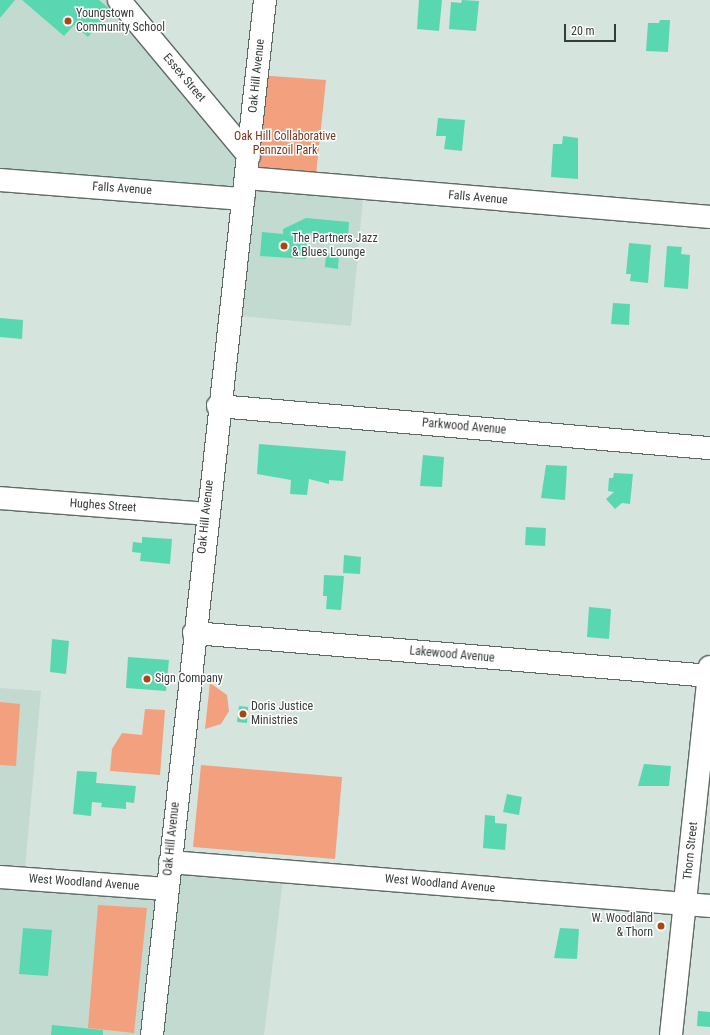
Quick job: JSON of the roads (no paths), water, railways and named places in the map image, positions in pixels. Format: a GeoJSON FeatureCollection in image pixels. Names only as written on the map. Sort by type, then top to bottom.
{"type":"FeatureCollection","features":[{"type":"Feature","properties":{"kind":"street","name":"Essex Street"},"geometry":{"type":"LineString","coordinates":[[119,0],[249,156]]}},
{"type":"Feature","properties":{"kind":"street","name":"Oak Hill Avenue"},"geometry":{"type":"LineString","coordinates":[[152,1035],[218,406],[249,156],[265,0]]}},
{"type":"Feature","properties":{"kind":"street","name":"Falls Avenue"},"geometry":{"type":"LineString","coordinates":[[0,180],[244,189],[710,217]]}},
{"type":"Feature","properties":{"kind":"street","name":"Parkwood Avenue"},"geometry":{"type":"LineString","coordinates":[[218,406],[710,448]]}},
{"type":"Feature","properties":{"kind":"street","name":"Hughes Street"},"geometry":{"type":"LineString","coordinates":[[0,498],[207,514]]}},
{"type":"Feature","properties":{"kind":"street","name":"Lakewood Avenue"},"geometry":{"type":"LineString","coordinates":[[194,633],[710,673]]}},
{"type":"Feature","properties":{"kind":"street","name":"Thorn Street"},"geometry":{"type":"LineString","coordinates":[[672,1035],[710,673]]}},
{"type":"Feature","properties":{"kind":"street","name":"West Woodland Avenue"},"geometry":{"type":"LineString","coordinates":[[170,862],[710,906]]}},
{"type":"Feature","properties":{"kind":"street","name":"West Woodland Avenue"},"geometry":{"type":"LineString","coordinates":[[0,877],[167,889]]}},
{"type":"Feature","properties":{"kind":"place","name":"Youngstown Community School"},"geometry":{"type":"Point","coordinates":[68,21]}},
{"type":"Feature","properties":{"kind":"place","name":"The Partners Jazz & Blues Lounge"},"geometry":{"type":"Point","coordinates":[284,246]}},
{"type":"Feature","properties":{"kind":"place","name":"Sign Company"},"geometry":{"type":"Point","coordinates":[147,679]}},
{"type":"Feature","properties":{"kind":"place","name":"Doris Justice Ministries"},"geometry":{"type":"Point","coordinates":[243,714]}},
{"type":"Feature","properties":{"kind":"place","name":"W. Woodland & Thorn"},"geometry":{"type":"Point","coordinates":[661,926]}},
{"type":"Feature","properties":{"kind":"park label","name":"Oak Hill Collaborative Pennzoil Park"},"geometry":{"type":"Point","coordinates":[285,144]}}]}
